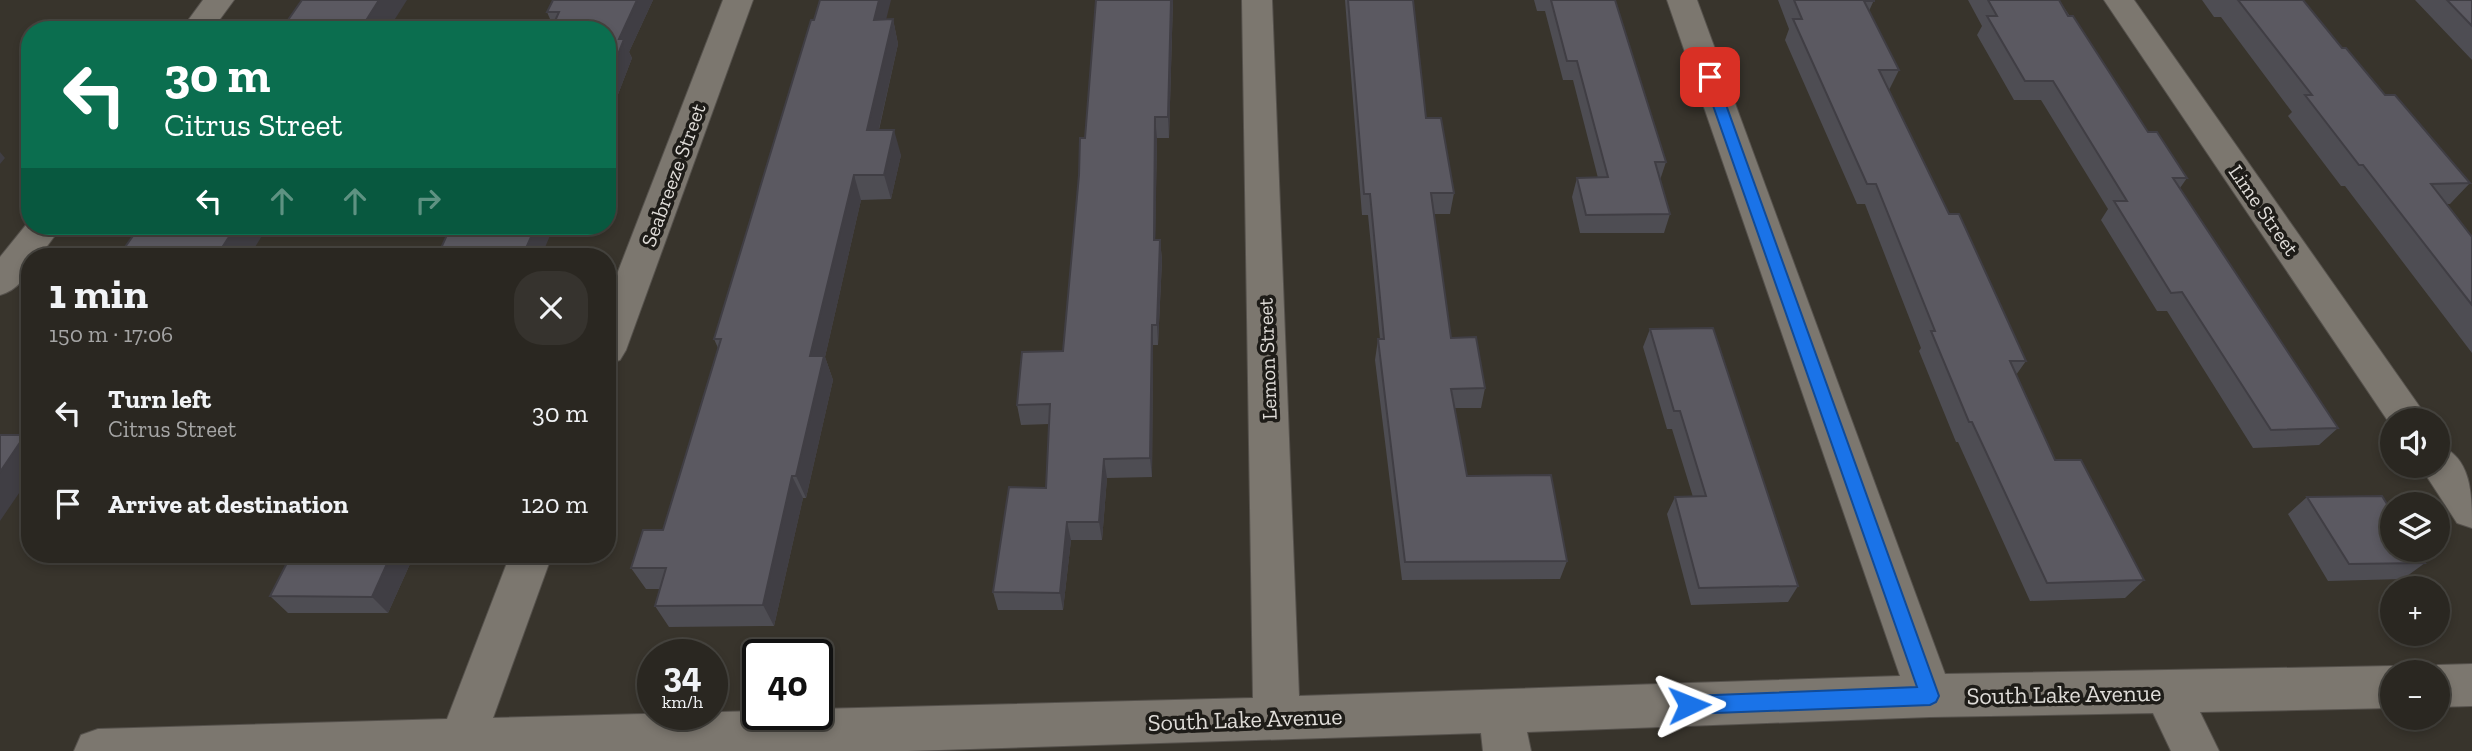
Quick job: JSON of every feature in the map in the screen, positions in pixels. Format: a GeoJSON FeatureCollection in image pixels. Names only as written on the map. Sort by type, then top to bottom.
{"type":"FeatureCollection","features":[{"type":"Feature","properties":{"kind":"street"},"geometry":{"type":"LineString","coordinates":[[203,21],[219,0]]}},
{"type":"Feature","properties":{"kind":"street","name":"Seabreeze Street"},"geometry":{"type":"LineString","coordinates":[[616,327],[738,0]]}},
{"type":"Feature","properties":{"kind":"street","name":"Lemon Street"},"geometry":{"type":"LineString","coordinates":[[1257,0],[1277,719]]}},
{"type":"Feature","properties":{"kind":"street"},"geometry":{"type":"LineString","coordinates":[[1682,0],[1930,696]]}},
{"type":"Feature","properties":{"kind":"street","name":"Lime Street"},"geometry":{"type":"LineString","coordinates":[[2119,0],[2401,408]]}},
{"type":"Feature","properties":{"kind":"street"},"geometry":{"type":"LineString","coordinates":[[1,279],[21,254]]}},
{"type":"Feature","properties":{"kind":"street"},"geometry":{"type":"LineString","coordinates":[[2450,478],[2472,511]]}},
{"type":"Feature","properties":{"kind":"street"},"geometry":{"type":"LineString","coordinates":[[462,740],[528,563]]}},
{"type":"Feature","properties":{"kind":"street"},"geometry":{"type":"LineString","coordinates":[[2450,685],[2472,685]]}},
{"type":"Feature","properties":{"kind":"street","name":"South Lake Avenue"},"geometry":{"type":"LineString","coordinates":[[98,751],[462,740],[817,741],[1277,719],[1504,731],[1930,696],[2380,687]]}},
{"type":"Feature","properties":{"kind":"street"},"geometry":{"type":"LineString","coordinates":[[2167,693],[2195,751]]}},
{"type":"Feature","properties":{"kind":"building"},"geometry":{"type":"Polygon","coordinates":[[[302,0],[379,0],[366,21],[287,21],[302,0]]]}},
{"type":"Feature","properties":{"kind":"building"},"geometry":{"type":"Polygon","coordinates":[[[553,0],[637,0],[619,39],[624,39],[616,59],[616,21],[555,21],[559,12],[547,12],[553,0]]]}},
{"type":"Feature","properties":{"kind":"building"},"geometry":{"type":"Polygon","coordinates":[[[820,0],[879,0],[874,20],[893,19],[867,130],[894,130],[884,175],[854,175],[810,356],[824,356],[796,476],[792,476],[763,605],[655,606],[666,568],[631,568],[643,530],[663,530],[721,339],[714,339],[811,20],[814,20],[820,0]]]}},
{"type":"Feature","properties":{"kind":"building"},"geometry":{"type":"Polygon","coordinates":[[[1096,0],[1171,0],[1168,117],[1155,117],[1154,240],[1160,240],[1157,325],[1152,325],[1150,458],[1104,459],[1099,522],[1067,522],[1060,593],[993,592],[1009,487],[1046,488],[1050,404],[1017,405],[1022,352],[1063,351],[1080,138],[1085,138],[1096,0]]]}},
{"type":"Feature","properties":{"kind":"building"},"geometry":{"type":"Polygon","coordinates":[[[1348,0],[1413,0],[1426,118],[1441,118],[1454,193],[1431,193],[1451,338],[1476,337],[1485,388],[1451,389],[1467,476],[1551,475],[1567,561],[1405,562],[1378,339],[1384,339],[1370,194],[1364,194],[1348,0]]]}},
{"type":"Feature","properties":{"kind":"building"},"geometry":{"type":"Polygon","coordinates":[[[1551,0],[1615,0],[1666,162],[1655,162],[1670,214],[1586,215],[1577,178],[1608,177],[1577,61],[1567,61],[1551,0]]]}},
{"type":"Feature","properties":{"kind":"building"},"geometry":{"type":"Polygon","coordinates":[[[1794,0],[1874,0],[1864,1],[1899,70],[1879,70],[1949,214],[1959,214],[2026,361],[2010,361],[2055,460],[2081,460],[2144,580],[2047,583],[1972,422],[1969,422],[1931,331],[1935,331],[1876,184],[1867,184],[1793,19],[1802,19],[1794,0]]]}},
{"type":"Feature","properties":{"kind":"building"},"geometry":{"type":"Polygon","coordinates":[[[1988,0],[2059,0],[2068,16],[2073,16],[2148,132],[2157,132],[2187,178],[2173,178],[2338,428],[2271,430],[2182,292],[2171,293],[2114,201],[2127,201],[2053,81],[2025,81],[1987,16],[1997,16],[1988,0]]]}},
{"type":"Feature","properties":{"kind":"building"},"geometry":{"type":"Polygon","coordinates":[[[2238,0],[2303,0],[2385,95],[2395,95],[2470,183],[2431,184],[2472,237],[2472,305],[2305,95],[2312,95],[2238,0]]]}},
{"type":"Feature","properties":{"kind":"building"},"geometry":{"type":"Polygon","coordinates":[[[2447,0],[2472,0],[2472,26],[2447,0]]]}},
{"type":"Feature","properties":{"kind":"building"},"geometry":{"type":"Polygon","coordinates":[[[134,235],[230,235],[222,248],[124,248],[134,235]]]}},
{"type":"Feature","properties":{"kind":"building"},"geometry":{"type":"Polygon","coordinates":[[[447,235],[532,235],[526,248],[441,248],[447,235]]]}},
{"type":"Feature","properties":{"kind":"building"},"geometry":{"type":"Polygon","coordinates":[[[1713,328],[1798,586],[1699,588],[1675,497],[1706,496],[1680,411],[1674,411],[1650,329],[1713,328]]]}},
{"type":"Feature","properties":{"kind":"building"},"geometry":{"type":"Polygon","coordinates":[[[0,435],[21,435],[21,441],[0,472],[0,435]]]}},
{"type":"Feature","properties":{"kind":"building"},"geometry":{"type":"Polygon","coordinates":[[[2380,496],[2380,562],[2425,563],[2349,564],[2307,497],[2380,496]]]}},
{"type":"Feature","properties":{"kind":"building"},"geometry":{"type":"Polygon","coordinates":[[[287,563],[387,563],[372,597],[270,596],[287,563]]]}},
{"type":"Feature","properties":{"kind":"route"},"geometry":{"type":"LineString","coordinates":[[1689,705],[1930,696],[1710,77]]}}]}
